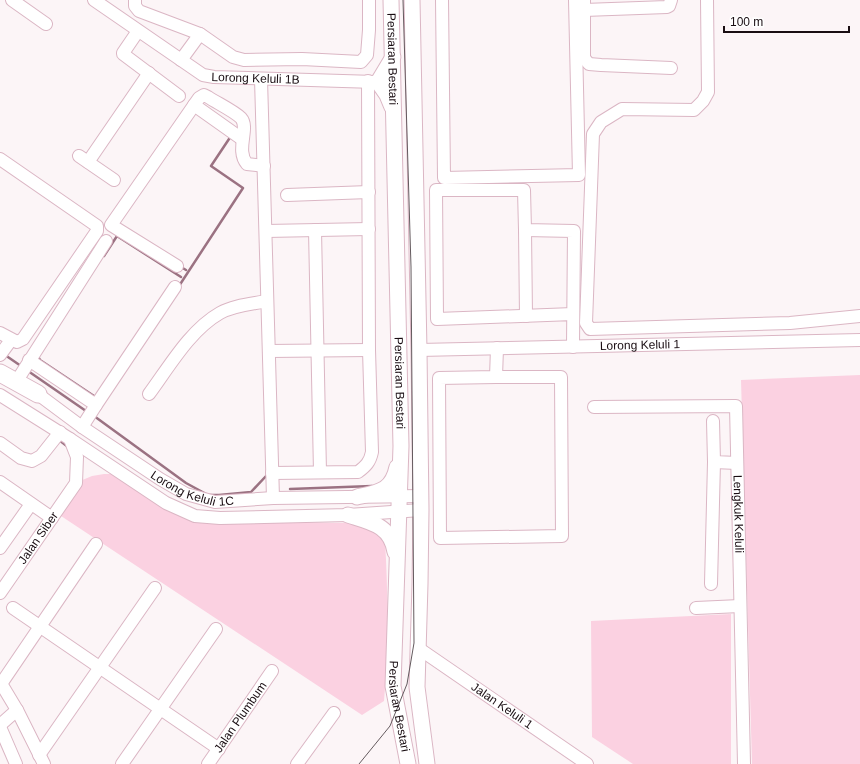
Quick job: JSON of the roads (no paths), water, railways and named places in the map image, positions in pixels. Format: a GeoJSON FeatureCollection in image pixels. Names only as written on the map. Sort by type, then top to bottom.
{"type":"FeatureCollection","features":[{"type":"Feature","properties":{"kind":"highway"},"geometry":{"type":"LineString","coordinates":[[0,373],[38,394]]}},
{"type":"Feature","properties":{"kind":"main road","name":"Persiaran Bestari"},"geometry":{"type":"LineString","coordinates":[[391,0],[401,446],[393,686],[408,764]]}},
{"type":"Feature","properties":{"kind":"main road","name":"Persiaran Bestari"},"geometry":{"type":"LineString","coordinates":[[412,0],[421,503],[417,687],[427,764]]}},
{"type":"Feature","properties":{"kind":"main road"},"geometry":{"type":"LineString","coordinates":[[393,57],[373,81],[387,95],[394,112]]}},
{"type":"Feature","properties":{"kind":"main road"},"geometry":{"type":"LineString","coordinates":[[357,497],[379,492],[388,486],[395,474],[401,446]]}},
{"type":"Feature","properties":{"kind":"main road"},"geometry":{"type":"LineString","coordinates":[[348,515],[376,524],[388,534],[394,545],[397,573]]}},
{"type":"Feature","properties":{"kind":"main road"},"geometry":{"type":"LineString","coordinates":[[421,764],[424,742]]}},
{"type":"Feature","properties":{"kind":"street"},"geometry":{"type":"LineString","coordinates":[[12,0],[46,24]]}},
{"type":"Feature","properties":{"kind":"street","name":"Lorong Keluli 1B"},"geometry":{"type":"LineString","coordinates":[[94,0],[203,75],[209,77],[393,82]]}},
{"type":"Feature","properties":{"kind":"street"},"geometry":{"type":"LineString","coordinates":[[135,0],[135,6],[139,11],[200,34],[233,57],[244,60],[302,59],[361,62],[367,55],[369,0]]}},
{"type":"Feature","properties":{"kind":"street"},"geometry":{"type":"LineString","coordinates":[[442,0],[444,178],[579,175],[575,0]]}},
{"type":"Feature","properties":{"kind":"street"},"geometry":{"type":"LineString","coordinates":[[671,0],[669,6],[667,7],[584,5],[584,58],[588,64],[671,68]]}},
{"type":"Feature","properties":{"kind":"street"},"geometry":{"type":"LineString","coordinates":[[708,0],[708,92],[703,101],[694,110],[622,109],[601,122],[593,134],[586,322],[590,329],[790,323],[860,316]]}},
{"type":"Feature","properties":{"kind":"street"},"geometry":{"type":"LineString","coordinates":[[138,31],[123,54],[179,96]]}},
{"type":"Feature","properties":{"kind":"street"},"geometry":{"type":"LineString","coordinates":[[181,60],[200,34]]}},
{"type":"Feature","properties":{"kind":"street"},"geometry":{"type":"LineString","coordinates":[[114,180],[84,159],[149,73]]}},
{"type":"Feature","properties":{"kind":"street"},"geometry":{"type":"LineString","coordinates":[[261,79],[273,498]]}},
{"type":"Feature","properties":{"kind":"street"},"geometry":{"type":"LineString","coordinates":[[272,473],[358,472],[370,461],[372,452],[369,350],[369,192],[373,81]]}},
{"type":"Feature","properties":{"kind":"street"},"geometry":{"type":"LineString","coordinates":[[177,266],[111,225],[200,98],[204,96],[208,97],[241,119],[244,124],[242,139],[243,160],[247,164],[264,166]]}},
{"type":"Feature","properties":{"kind":"street"},"geometry":{"type":"LineString","coordinates":[[0,159],[98,226],[97,232],[23,339],[17,342],[10,340],[0,333]]}},
{"type":"Feature","properties":{"kind":"street"},"geometry":{"type":"LineString","coordinates":[[526,316],[524,190],[436,190],[437,319],[526,316],[573,314]]}},
{"type":"Feature","properties":{"kind":"street"},"geometry":{"type":"LineString","coordinates":[[287,195],[369,192]]}},
{"type":"Feature","properties":{"kind":"street"},"geometry":{"type":"LineString","coordinates":[[266,231],[369,229]]}},
{"type":"Feature","properties":{"kind":"street"},"geometry":{"type":"LineString","coordinates":[[315,230],[320,472]]}},
{"type":"Feature","properties":{"kind":"street"},"geometry":{"type":"LineString","coordinates":[[525,230],[574,231],[573,347]]}},
{"type":"Feature","properties":{"kind":"street"},"geometry":{"type":"LineString","coordinates":[[18,379],[106,241]]}},
{"type":"Feature","properties":{"kind":"street"},"geometry":{"type":"LineString","coordinates":[[82,427],[175,288]]}},
{"type":"Feature","properties":{"kind":"street"},"geometry":{"type":"LineString","coordinates":[[149,394],[186,344],[204,325],[220,313],[236,307],[267,301]]}},
{"type":"Feature","properties":{"kind":"street"},"geometry":{"type":"LineString","coordinates":[[706,344],[707,326]]}},
{"type":"Feature","properties":{"kind":"street"},"geometry":{"type":"LineString","coordinates":[[0,355],[10,340]]}},
{"type":"Feature","properties":{"kind":"street","name":"Lorong Keluli 1"},"geometry":{"type":"LineString","coordinates":[[419,350],[860,340]]}},
{"type":"Feature","properties":{"kind":"street"},"geometry":{"type":"LineString","coordinates":[[496,377],[497,348]]}},
{"type":"Feature","properties":{"kind":"street"},"geometry":{"type":"LineString","coordinates":[[269,351],[369,350]]}},
{"type":"Feature","properties":{"kind":"street"},"geometry":{"type":"LineString","coordinates":[[29,360],[96,405]]}},
{"type":"Feature","properties":{"kind":"street","name":"Lorong Keluli 1C"},"geometry":{"type":"LineString","coordinates":[[0,364],[82,427],[160,479],[186,494],[216,502],[273,498],[357,497],[400,504]]}},
{"type":"Feature","properties":{"kind":"street"},"geometry":{"type":"LineString","coordinates":[[496,377],[561,377],[562,536],[440,538],[439,378],[496,377]]}},
{"type":"Feature","properties":{"kind":"street","name":"Lorong Keluli 1C"},"geometry":{"type":"LineString","coordinates":[[0,395],[65,436],[166,504],[195,516],[220,518],[348,515],[400,504],[421,503]]}},
{"type":"Feature","properties":{"kind":"street","name":"Lengkuk Keluli"},"geometry":{"type":"LineString","coordinates":[[594,407],[736,406],[744,764]]}},
{"type":"Feature","properties":{"kind":"street"},"geometry":{"type":"LineString","coordinates":[[711,584],[714,462],[713,421]]}},
{"type":"Feature","properties":{"kind":"street"},"geometry":{"type":"LineString","coordinates":[[0,443],[21,458],[32,461],[38,459],[65,436]]}},
{"type":"Feature","properties":{"kind":"street","name":"Jalan Siber"},"geometry":{"type":"LineString","coordinates":[[0,593],[76,483],[77,457],[65,436]]}},
{"type":"Feature","properties":{"kind":"street"},"geometry":{"type":"LineString","coordinates":[[714,462],[737,463]]}},
{"type":"Feature","properties":{"kind":"street"},"geometry":{"type":"LineString","coordinates":[[4,487],[16,497],[31,504],[52,518]]}},
{"type":"Feature","properties":{"kind":"street"},"geometry":{"type":"LineString","coordinates":[[0,548],[31,504]]}},
{"type":"Feature","properties":{"kind":"street"},"geometry":{"type":"LineString","coordinates":[[42,760],[19,714],[2,685],[3,681],[96,544]]}},
{"type":"Feature","properties":{"kind":"street"},"geometry":{"type":"LineString","coordinates":[[42,760],[100,667],[155,588]]}},
{"type":"Feature","properties":{"kind":"street"},"geometry":{"type":"LineString","coordinates":[[696,608],[740,606]]}},
{"type":"Feature","properties":{"kind":"street"},"geometry":{"type":"LineString","coordinates":[[12,608],[219,748]]}},
{"type":"Feature","properties":{"kind":"street"},"geometry":{"type":"LineString","coordinates":[[122,764],[216,629]]}},
{"type":"Feature","properties":{"kind":"street","name":"Jalan Keluli 1"},"geometry":{"type":"LineString","coordinates":[[418,648],[587,764]]}},
{"type":"Feature","properties":{"kind":"street","name":"Jalan Plumbum"},"geometry":{"type":"LineString","coordinates":[[208,764],[272,671]]}},
{"type":"Feature","properties":{"kind":"street"},"geometry":{"type":"LineString","coordinates":[[297,764],[334,713]]}},
{"type":"Feature","properties":{"kind":"street"},"geometry":{"type":"LineString","coordinates":[[16,764],[1,728],[19,714]]}},
{"type":"Feature","properties":{"kind":"waterway"},"geometry":{"type":"LineString","coordinates":[[179,286],[243,188],[211,166],[231,136],[230,135]]}},
{"type":"Feature","properties":{"kind":"waterway"},"geometry":{"type":"LineString","coordinates":[[104,256],[117,236],[181,277]]}},
{"type":"Feature","properties":{"kind":"waterway"},"geometry":{"type":"LineString","coordinates":[[181,267],[186,270]]}},
{"type":"Feature","properties":{"kind":"waterway"},"geometry":{"type":"LineString","coordinates":[[5,355],[21,366]]}},
{"type":"Feature","properties":{"kind":"waterway"},"geometry":{"type":"LineString","coordinates":[[37,355],[40,360],[97,398]]}},
{"type":"Feature","properties":{"kind":"waterway"},"geometry":{"type":"LineString","coordinates":[[28,371],[86,411]]}},
{"type":"Feature","properties":{"kind":"waterway"},"geometry":{"type":"LineString","coordinates":[[94,416],[186,483],[208,495],[251,492],[267,475]]}},
{"type":"Feature","properties":{"kind":"waterway"},"geometry":{"type":"LineString","coordinates":[[59,440],[68,447]]}},
{"type":"Feature","properties":{"kind":"waterway"},"geometry":{"type":"LineString","coordinates":[[290,489],[372,486]]}},
{"type":"Feature","properties":{"kind":"tram line"},"geometry":{"type":"LineString","coordinates":[[359,764],[390,726],[407,684],[414,643],[411,267],[403,0]]}}]}
